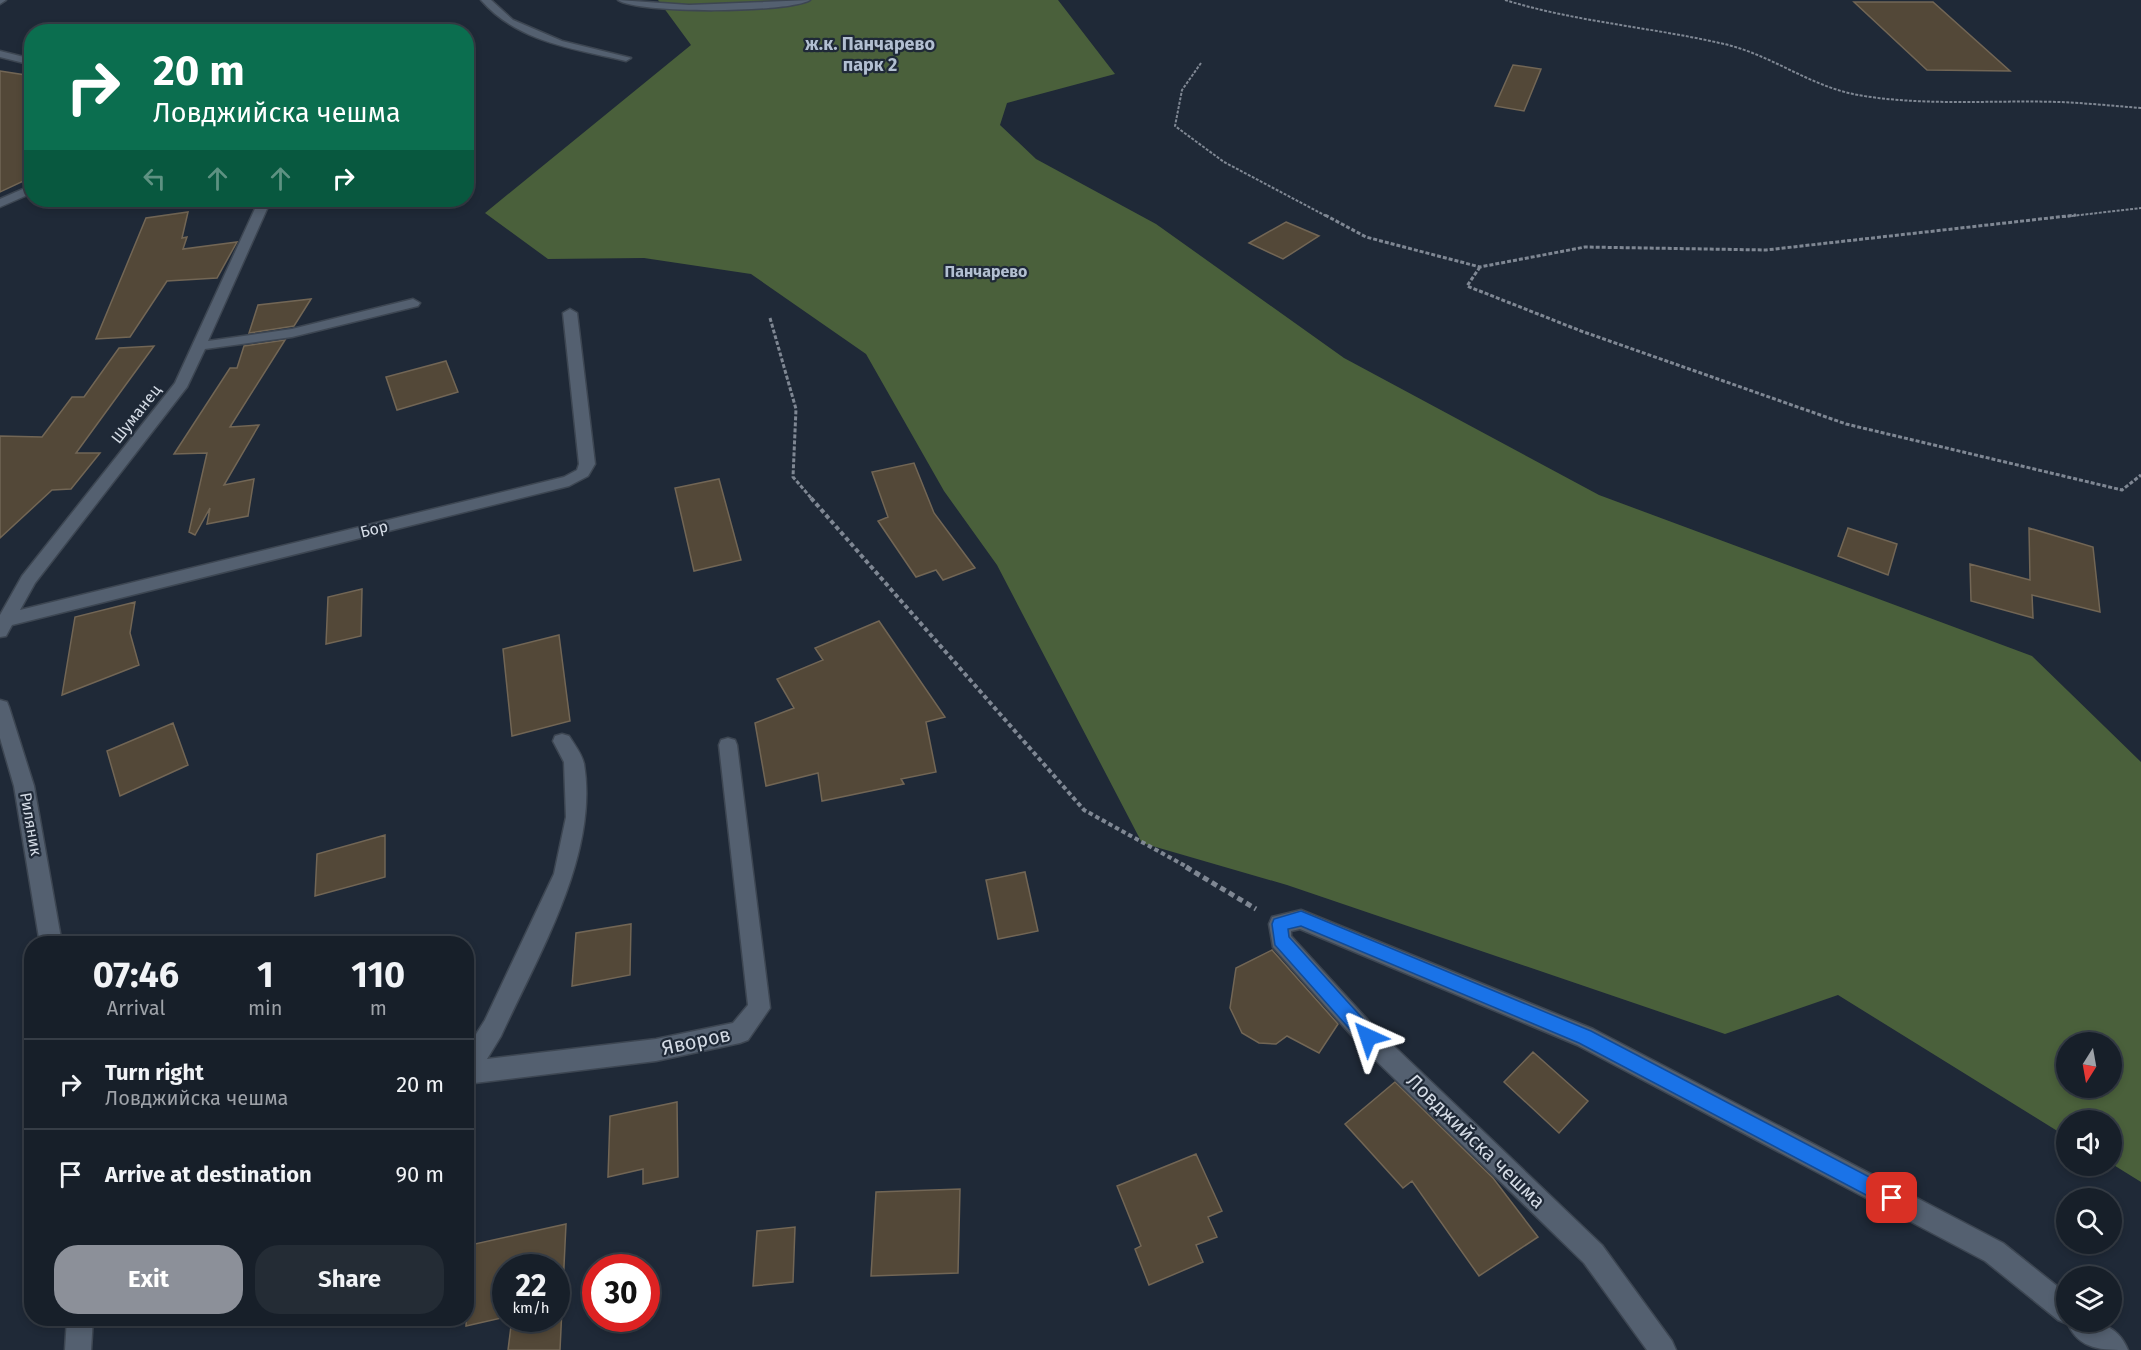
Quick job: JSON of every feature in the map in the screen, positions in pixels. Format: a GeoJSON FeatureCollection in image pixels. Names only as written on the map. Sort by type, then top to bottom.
{"type":"FeatureCollection","features":[{"type":"Feature","properties":{"kind":"street"},"geometry":{"type":"LineString","coordinates":[[486,0],[510,22],[559,43],[627,57]]}},
{"type":"Feature","properties":{"kind":"street"},"geometry":{"type":"LineString","coordinates":[[622,0],[650,6],[687,7],[805,0]]}},
{"type":"Feature","properties":{"kind":"street"},"geometry":{"type":"LineString","coordinates":[[0,54],[24,60]]}},
{"type":"Feature","properties":{"kind":"street"},"geometry":{"type":"LineString","coordinates":[[0,203],[24,192]]}},
{"type":"Feature","properties":{"kind":"street","name":"Шуманец"},"geometry":{"type":"LineString","coordinates":[[3,625],[28,580],[182,384],[262,207]]}},
{"type":"Feature","properties":{"kind":"street"},"geometry":{"type":"LineString","coordinates":[[200,346],[292,333],[413,303]]}},
{"type":"Feature","properties":{"kind":"street","name":"Бор"},"geometry":{"type":"LineString","coordinates":[[3,625],[568,481],[583,473],[587,464],[570,313]]}},
{"type":"Feature","properties":{"kind":"street","name":"Риляник"},"geometry":{"type":"LineString","coordinates":[[0,707],[24,786],[50,936]]}},
{"type":"Feature","properties":{"kind":"street"},"geometry":{"type":"LineString","coordinates":[[474,1060],[493,1028],[564,874],[576,818],[574,762],[562,741]]}},
{"type":"Feature","properties":{"kind":"street","name":"Яворов"},"geometry":{"type":"LineString","coordinates":[[474,1072],[656,1050],[740,1032],[759,1008],[728,745]]}},
{"type":"Feature","properties":{"kind":"street"},"geometry":{"type":"LineString","coordinates":[[1280,924],[1301,919],[1585,1037],[1994,1252],[2056,1302]]}},
{"type":"Feature","properties":{"kind":"street","name":"Ловджийска чешма"},"geometry":{"type":"LineString","coordinates":[[1280,924],[1281,940],[1368,1037],[1593,1254],[1663,1350]]}},
{"type":"Feature","properties":{"kind":"street"},"geometry":{"type":"LineString","coordinates":[[78,1350],[80,1326]]}},
{"type":"Feature","properties":{"kind":"street"},"geometry":{"type":"LineString","coordinates":[[2092,1332],[2115,1350]]}},
{"type":"Feature","properties":{"kind":"path"},"geometry":{"type":"LineString","coordinates":[[1505,0],[1540,11],[1725,44],[1825,87],[1862,96],[1922,101],[2061,102],[2141,108]]}},
{"type":"Feature","properties":{"kind":"path"},"geometry":{"type":"LineString","coordinates":[[1201,63],[1182,90],[1175,126],[1215,156],[1366,237],[1480,267],[1585,247],[1766,250],[2141,208]]}},
{"type":"Feature","properties":{"kind":"path"},"geometry":{"type":"LineString","coordinates":[[1480,267],[1467,286],[1581,331],[1846,424],[2122,490],[2141,475]]}},
{"type":"Feature","properties":{"kind":"path"},"geometry":{"type":"LineString","coordinates":[[770,318],[796,409],[794,477],[1084,810],[1217,885],[1280,924]]}},
{"type":"Feature","properties":{"kind":"green space"},"geometry":{"type":"Polygon","coordinates":[[[658,0],[1058,0],[1115,74],[1007,103],[1000,125],[1036,159],[1156,224],[1344,358],[1599,495],[2032,656],[2141,762],[2141,1182],[2122,1170],[2122,1110],[2056,1110],[2056,1130],[1838,995],[1725,1034],[1287,885],[1142,843],[997,565],[944,491],[866,354],[751,274],[644,258],[548,259],[485,213],[691,45],[658,0]]]}},
{"type":"Feature","properties":{"kind":"building"},"geometry":{"type":"Polygon","coordinates":[[[1854,2],[1933,2],[2010,71],[1927,70],[1854,2]]]}},
{"type":"Feature","properties":{"kind":"building"},"geometry":{"type":"Polygon","coordinates":[[[1513,65],[1541,69],[1524,111],[1495,106],[1513,65]]]}},
{"type":"Feature","properties":{"kind":"building"},"geometry":{"type":"Polygon","coordinates":[[[0,71],[24,75],[24,181],[0,192],[0,71]]]}},
{"type":"Feature","properties":{"kind":"building"},"geometry":{"type":"Polygon","coordinates":[[[188,212],[182,238],[187,237],[183,249],[237,242],[217,278],[167,281],[130,337],[96,339],[146,218],[188,212]]]}},
{"type":"Feature","properties":{"kind":"building"},"geometry":{"type":"Polygon","coordinates":[[[1286,222],[1319,236],[1283,259],[1249,243],[1286,222]]]}},
{"type":"Feature","properties":{"kind":"building"},"geometry":{"type":"Polygon","coordinates":[[[311,299],[294,326],[249,333],[258,305],[311,299]]]}},
{"type":"Feature","properties":{"kind":"building"},"geometry":{"type":"Polygon","coordinates":[[[285,340],[230,427],[259,425],[224,485],[254,479],[248,516],[207,524],[210,508],[195,535],[189,532],[207,453],[174,454],[230,368],[237,368],[244,346],[285,340]]]}},
{"type":"Feature","properties":{"kind":"building"},"geometry":{"type":"Polygon","coordinates":[[[154,346],[76,453],[100,453],[71,489],[52,490],[0,538],[0,436],[42,437],[72,397],[84,397],[119,348],[154,346]]]}},
{"type":"Feature","properties":{"kind":"building"},"geometry":{"type":"Polygon","coordinates":[[[446,361],[458,392],[397,410],[386,377],[446,361]]]}},
{"type":"Feature","properties":{"kind":"building"},"geometry":{"type":"Polygon","coordinates":[[[914,463],[934,513],[975,568],[943,580],[936,570],[916,577],[878,521],[888,517],[872,472],[914,463]]]}},
{"type":"Feature","properties":{"kind":"building"},"geometry":{"type":"Polygon","coordinates":[[[719,479],[741,560],[694,571],[675,488],[719,479]]]}},
{"type":"Feature","properties":{"kind":"building"},"geometry":{"type":"Polygon","coordinates":[[[1848,528],[1897,544],[1888,575],[1838,556],[1848,528]]]}},
{"type":"Feature","properties":{"kind":"building"},"geometry":{"type":"Polygon","coordinates":[[[2029,528],[2093,547],[2100,612],[2032,595],[2033,618],[1971,601],[1970,564],[2030,580],[2029,528]]]}},
{"type":"Feature","properties":{"kind":"building"},"geometry":{"type":"Polygon","coordinates":[[[362,589],[361,636],[326,644],[328,597],[362,589]]]}},
{"type":"Feature","properties":{"kind":"building"},"geometry":{"type":"Polygon","coordinates":[[[135,602],[130,633],[139,665],[62,695],[75,617],[135,602]]]}},
{"type":"Feature","properties":{"kind":"building"},"geometry":{"type":"Polygon","coordinates":[[[879,621],[945,717],[926,722],[936,772],[901,779],[904,784],[822,801],[818,773],[766,786],[755,723],[794,708],[777,679],[823,660],[815,648],[879,621]]]}},
{"type":"Feature","properties":{"kind":"building"},"geometry":{"type":"Polygon","coordinates":[[[559,635],[570,721],[512,736],[503,649],[559,635]]]}},
{"type":"Feature","properties":{"kind":"building"},"geometry":{"type":"Polygon","coordinates":[[[173,723],[188,765],[120,796],[107,751],[173,723]]]}},
{"type":"Feature","properties":{"kind":"building"},"geometry":{"type":"Polygon","coordinates":[[[385,835],[385,877],[315,896],[317,854],[385,835]]]}},
{"type":"Feature","properties":{"kind":"building"},"geometry":{"type":"Polygon","coordinates":[[[1025,872],[1038,931],[998,939],[986,880],[1025,872]]]}},
{"type":"Feature","properties":{"kind":"building"},"geometry":{"type":"Polygon","coordinates":[[[631,924],[630,975],[572,986],[576,933],[631,924]]]}},
{"type":"Feature","properties":{"kind":"building"},"geometry":{"type":"Polygon","coordinates":[[[1272,950],[1338,1024],[1319,1053],[1287,1036],[1276,1044],[1259,1043],[1242,1033],[1230,1008],[1236,968],[1272,950]]]}},
{"type":"Feature","properties":{"kind":"building"},"geometry":{"type":"Polygon","coordinates":[[[1533,1052],[1588,1101],[1559,1133],[1504,1082],[1533,1052]]]}},
{"type":"Feature","properties":{"kind":"building"},"geometry":{"type":"Polygon","coordinates":[[[1395,1082],[1493,1178],[1538,1237],[1479,1276],[1412,1181],[1403,1188],[1345,1124],[1395,1082]]]}},
{"type":"Feature","properties":{"kind":"building"},"geometry":{"type":"Polygon","coordinates":[[[677,1102],[678,1177],[643,1184],[643,1169],[608,1177],[610,1116],[677,1102]]]}},
{"type":"Feature","properties":{"kind":"building"},"geometry":{"type":"Polygon","coordinates":[[[1196,1154],[1222,1211],[1208,1217],[1217,1237],[1196,1245],[1203,1262],[1149,1285],[1135,1249],[1141,1246],[1117,1186],[1196,1154]]]}},
{"type":"Feature","properties":{"kind":"building"},"geometry":{"type":"Polygon","coordinates":[[[960,1189],[958,1273],[871,1276],[876,1192],[960,1189]]]}},
{"type":"Feature","properties":{"kind":"building"},"geometry":{"type":"Polygon","coordinates":[[[566,1224],[565,1254],[492,1254],[492,1320],[474,1324],[474,1244],[566,1224]]]}},
{"type":"Feature","properties":{"kind":"building"},"geometry":{"type":"Polygon","coordinates":[[[795,1227],[793,1282],[753,1286],[757,1231],[795,1227]]]}},
{"type":"Feature","properties":{"kind":"building"},"geometry":{"type":"Polygon","coordinates":[[[510,1332],[561,1332],[560,1350],[508,1350],[510,1332]]]}},
{"type":"Feature","properties":{"kind":"district","name":"ж.к. Панчарево парк 2"},"geometry":{"type":"Point","coordinates":[870,54]}},
{"type":"Feature","properties":{"kind":"district","name":"Панчарево"},"geometry":{"type":"Point","coordinates":[986,271]}},
{"type":"Feature","properties":{"kind":"route"},"geometry":{"type":"LineString","coordinates":[[1368,1037],[1281,940],[1280,924],[1301,919],[1585,1037],[1892,1198]]}}]}
